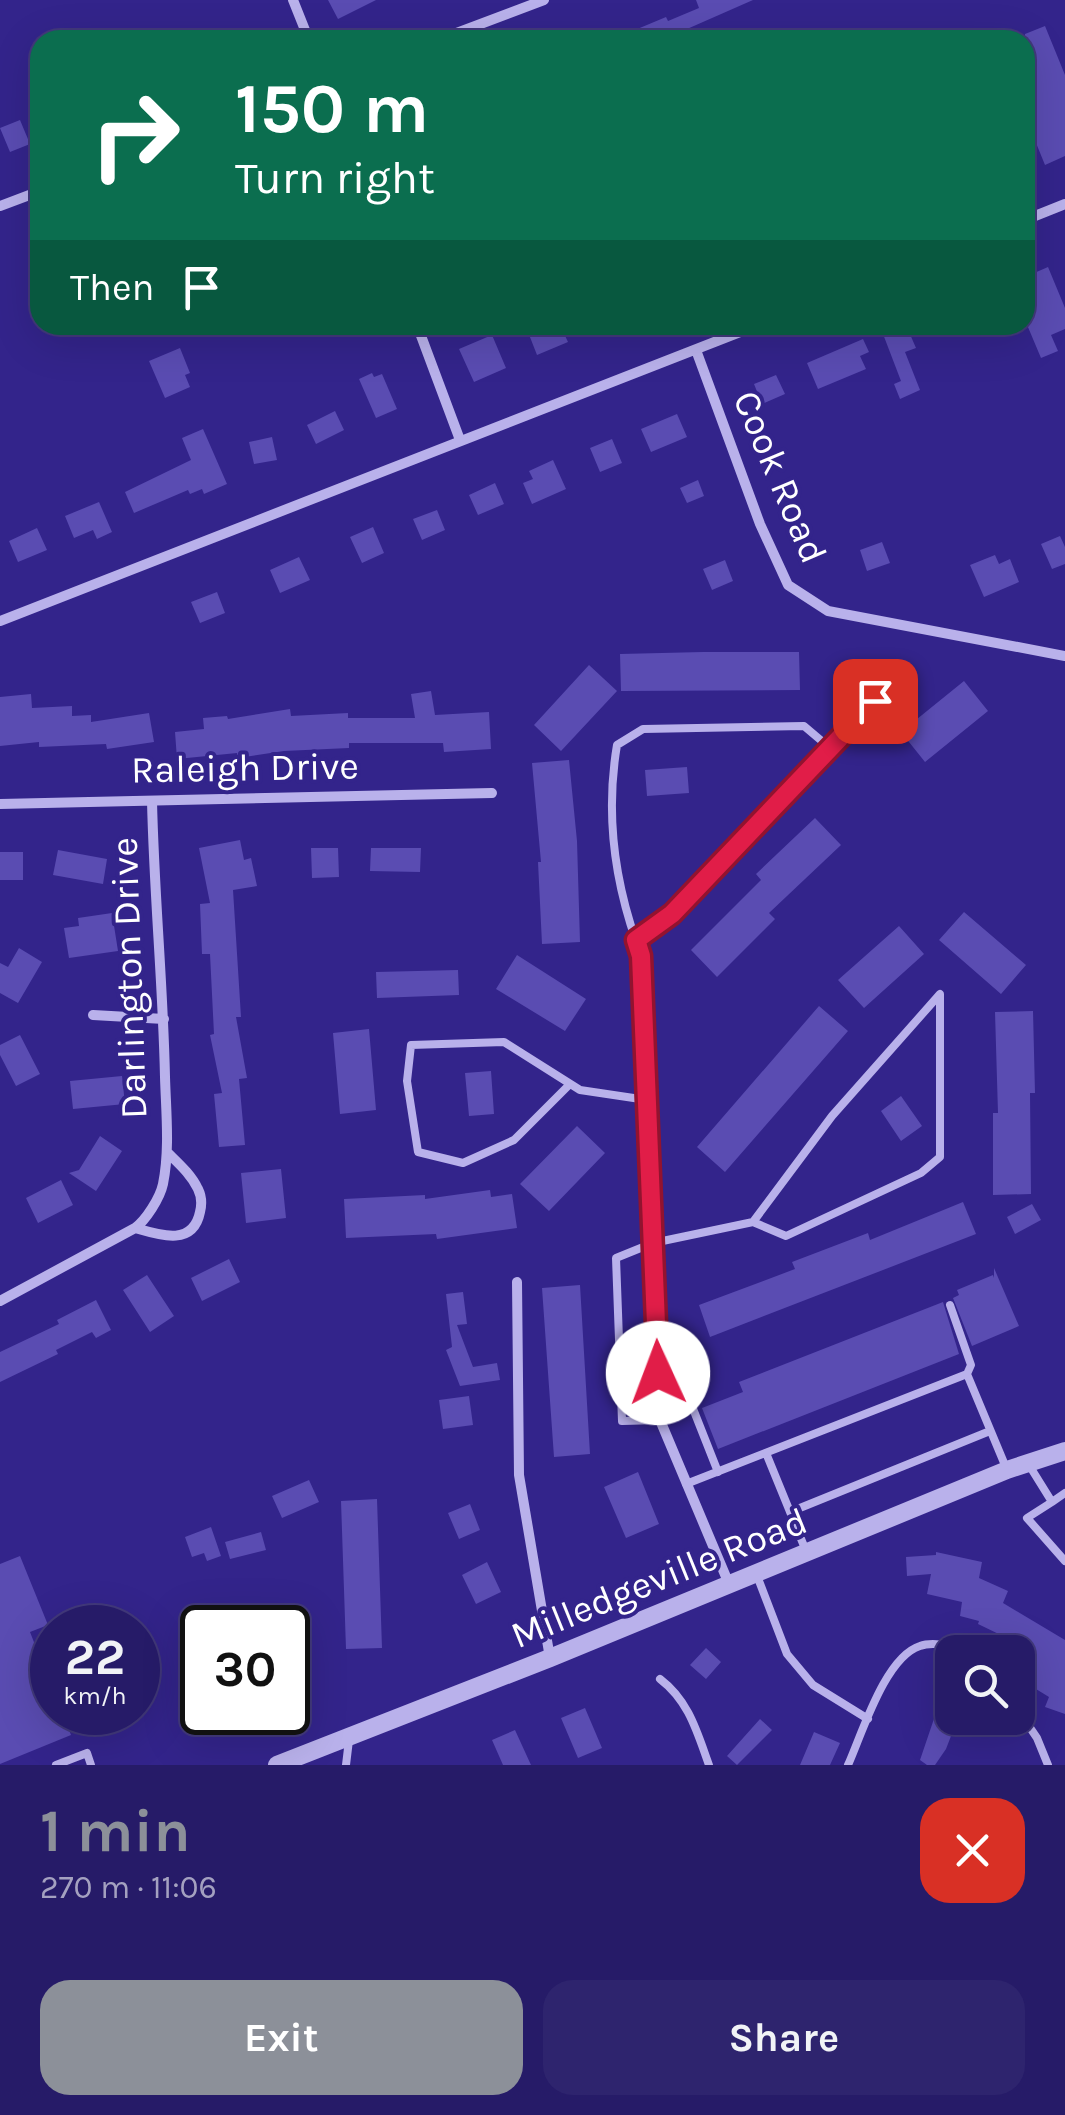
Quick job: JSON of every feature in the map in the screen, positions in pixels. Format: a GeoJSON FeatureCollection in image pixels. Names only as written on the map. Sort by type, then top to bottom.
{"type":"FeatureCollection","features":[{"type":"Feature","properties":{"kind":"street"},"geometry":{"type":"LineString","coordinates":[[294,0],[305,30]]}},
{"type":"Feature","properties":{"kind":"street"},"geometry":{"type":"LineString","coordinates":[[464,30],[544,0]]}},
{"type":"Feature","properties":{"kind":"street"},"geometry":{"type":"LineString","coordinates":[[0,206],[30,195]]}},
{"type":"Feature","properties":{"kind":"street"},"geometry":{"type":"LineString","coordinates":[[1035,216],[1065,204]]}},
{"type":"Feature","properties":{"kind":"street"},"geometry":{"type":"LineString","coordinates":[[421,335],[460,440]]}},
{"type":"Feature","properties":{"kind":"street"},"geometry":{"type":"LineString","coordinates":[[0,621],[733,335]]}},
{"type":"Feature","properties":{"kind":"street","name":"Cook Road"},"geometry":{"type":"LineString","coordinates":[[696,350],[760,524],[788,585],[828,611],[1065,656]]}},
{"type":"Feature","properties":{"kind":"street","name":"Raleigh Drive"},"geometry":{"type":"LineString","coordinates":[[0,804],[492,793]]}},
{"type":"Feature","properties":{"kind":"street","name":"Darlington Drive"},"geometry":{"type":"LineString","coordinates":[[0,1301],[142,1223],[163,1188],[167,1152],[164,1019],[154,899],[152,801]]}},
{"type":"Feature","properties":{"kind":"street"},"geometry":{"type":"LineString","coordinates":[[636,940],[641,956],[660,1420],[729,1584]]}},
{"type":"Feature","properties":{"kind":"street"},"geometry":{"type":"LineString","coordinates":[[93,1014],[164,1019]]}},
{"type":"Feature","properties":{"kind":"street","name":"Darlington Drive"},"geometry":{"type":"LineString","coordinates":[[134,1228],[166,1238],[180,1236],[191,1231],[199,1218],[202,1200],[198,1189],[167,1152]]}},
{"type":"Feature","properties":{"kind":"street"},"geometry":{"type":"LineString","coordinates":[[517,1282],[519,1475],[550,1658]]}},
{"type":"Feature","properties":{"kind":"street","name":"Milledgeville Road"},"geometry":{"type":"LineString","coordinates":[[277,1765],[550,1658],[1007,1470],[1065,1451]]}},
{"type":"Feature","properties":{"kind":"lane"},"geometry":{"type":"LineString","coordinates":[[830,748],[804,726],[643,728],[617,745],[612,775],[612,832],[624,908],[636,940],[672,914],[897,678]]}},
{"type":"Feature","properties":{"kind":"lane"},"geometry":{"type":"LineString","coordinates":[[660,1420],[622,1421],[616,1258],[653,1242],[753,1222],[786,1236],[922,1173],[940,1157],[940,994],[832,1116],[753,1222]]}},
{"type":"Feature","properties":{"kind":"lane"},"geometry":{"type":"LineString","coordinates":[[570,1084],[514,1140],[497,1148],[463,1163],[418,1152],[407,1081],[412,1046],[504,1042],[580,1090],[647,1100]]}},
{"type":"Feature","properties":{"kind":"lane"},"geometry":{"type":"LineString","coordinates":[[686,1484],[967,1374],[972,1365],[950,1305]]}},
{"type":"Feature","properties":{"kind":"lane"},"geometry":{"type":"LineString","coordinates":[[967,1374],[1007,1470]]}},
{"type":"Feature","properties":{"kind":"lane"},"geometry":{"type":"LineString","coordinates":[[659,1406],[688,1396],[718,1472]]}},
{"type":"Feature","properties":{"kind":"lane"},"geometry":{"type":"LineString","coordinates":[[790,1512],[990,1432]]}},
{"type":"Feature","properties":{"kind":"lane"},"geometry":{"type":"LineString","coordinates":[[766,1453],[807,1553]]}},
{"type":"Feature","properties":{"kind":"lane"},"geometry":{"type":"LineString","coordinates":[[1028,1464],[1052,1502]]}},
{"type":"Feature","properties":{"kind":"lane"},"geometry":{"type":"LineString","coordinates":[[1065,1493],[1027,1518],[1061,1549],[1065,1561]]}},
{"type":"Feature","properties":{"kind":"lane"},"geometry":{"type":"LineString","coordinates":[[756,1574],[787,1654],[813,1685],[868,1718]]}},
{"type":"Feature","properties":{"kind":"lane"},"geometry":{"type":"LineString","coordinates":[[848,1765],[886,1678],[920,1645],[935,1646]]}},
{"type":"Feature","properties":{"kind":"lane"},"geometry":{"type":"LineString","coordinates":[[660,1678],[676,1691],[692,1718],[709,1765]]}},
{"type":"Feature","properties":{"kind":"lane"},"geometry":{"type":"LineString","coordinates":[[1035,1735],[1048,1765]]}},
{"type":"Feature","properties":{"kind":"lane"},"geometry":{"type":"LineString","coordinates":[[346,1765],[350,1737]]}},
{"type":"Feature","properties":{"kind":"lane"},"geometry":{"type":"LineString","coordinates":[[56,1765],[87,1753],[91,1765]]}},
{"type":"Feature","properties":{"kind":"building"},"geometry":{"type":"Polygon","coordinates":[[[328,0],[376,0],[338,19],[328,0]]]}},
{"type":"Feature","properties":{"kind":"building"},"geometry":{"type":"Polygon","coordinates":[[[696,0],[753,0],[685,30],[635,30],[666,17],[668,21],[699,8],[696,0]]]}},
{"type":"Feature","properties":{"kind":"building"},"geometry":{"type":"Polygon","coordinates":[[[1045,26],[1065,75],[1065,156],[1045,165],[1035,140],[1035,30],[1045,26]]]}},
{"type":"Feature","properties":{"kind":"building"},"geometry":{"type":"Polygon","coordinates":[[[20,120],[30,144],[10,152],[0,128],[20,120]]]}},
{"type":"Feature","properties":{"kind":"building"},"geometry":{"type":"Polygon","coordinates":[[[1048,267],[1065,308],[1065,329],[1051,335],[1058,351],[1041,358],[1031,335],[1035,335],[1035,273],[1048,267]]]}},
{"type":"Feature","properties":{"kind":"building"},"geometry":{"type":"Polygon","coordinates":[[[492,335],[506,368],[474,382],[459,349],[492,335]]]}},
{"type":"Feature","properties":{"kind":"building"},"geometry":{"type":"Polygon","coordinates":[[[529,335],[565,335],[568,342],[537,355],[529,335]]]}},
{"type":"Feature","properties":{"kind":"building"},"geometry":{"type":"Polygon","coordinates":[[[883,335],[910,335],[916,348],[905,352],[920,390],[900,399],[894,384],[901,381],[883,335]]]}},
{"type":"Feature","properties":{"kind":"building"},"geometry":{"type":"Polygon","coordinates":[[[863,339],[869,352],[860,356],[866,369],[818,389],[807,363],[863,339]]]}},
{"type":"Feature","properties":{"kind":"building"},"geometry":{"type":"Polygon","coordinates":[[[180,348],[190,373],[185,375],[190,387],[165,398],[149,361],[180,348]]]}},
{"type":"Feature","properties":{"kind":"building"},"geometry":{"type":"Polygon","coordinates":[[[372,373],[374,377],[382,374],[397,409],[376,418],[359,379],[372,373]]]}},
{"type":"Feature","properties":{"kind":"building"},"geometry":{"type":"Polygon","coordinates":[[[776,375],[785,394],[762,404],[754,384],[776,375]]]}},
{"type":"Feature","properties":{"kind":"building"},"geometry":{"type":"Polygon","coordinates":[[[335,411],[344,430],[316,444],[307,425],[335,411]]]}},
{"type":"Feature","properties":{"kind":"building"},"geometry":{"type":"Polygon","coordinates":[[[677,414],[687,437],[651,452],[641,429],[677,414]]]}},
{"type":"Feature","properties":{"kind":"building"},"geometry":{"type":"Polygon","coordinates":[[[203,429],[227,484],[204,494],[202,489],[190,494],[188,490],[134,513],[125,492],[191,460],[182,438],[203,429]]]}},
{"type":"Feature","properties":{"kind":"building"},"geometry":{"type":"Polygon","coordinates":[[[272,437],[277,460],[254,464],[249,442],[272,437]]]}},
{"type":"Feature","properties":{"kind":"building"},"geometry":{"type":"Polygon","coordinates":[[[612,439],[622,463],[600,472],[590,448],[612,439]]]}},
{"type":"Feature","properties":{"kind":"building"},"geometry":{"type":"Polygon","coordinates":[[[553,460],[566,489],[532,504],[523,483],[533,479],[529,471],[553,460]]]}},
{"type":"Feature","properties":{"kind":"building"},"geometry":{"type":"Polygon","coordinates":[[[698,480],[704,496],[687,503],[680,488],[698,480]]]}},
{"type":"Feature","properties":{"kind":"building"},"geometry":{"type":"Polygon","coordinates":[[[495,483],[504,504],[478,515],[469,495],[495,483]]]}},
{"type":"Feature","properties":{"kind":"building"},"geometry":{"type":"Polygon","coordinates":[[[99,502],[112,532],[97,539],[93,530],[74,538],[65,516],[99,502]]]}},
{"type":"Feature","properties":{"kind":"building"},"geometry":{"type":"Polygon","coordinates":[[[437,510],[445,530],[422,540],[413,519],[437,510]]]}},
{"type":"Feature","properties":{"kind":"building"},"geometry":{"type":"Polygon","coordinates":[[[373,527],[384,553],[362,563],[350,537],[373,527]]]}},
{"type":"Feature","properties":{"kind":"building"},"geometry":{"type":"Polygon","coordinates":[[[37,528],[47,550],[18,562],[9,541],[37,528]]]}},
{"type":"Feature","properties":{"kind":"building"},"geometry":{"type":"Polygon","coordinates":[[[1060,536],[1065,564],[1052,569],[1041,544],[1060,536]]]}},
{"type":"Feature","properties":{"kind":"building"},"geometry":{"type":"Polygon","coordinates":[[[882,542],[890,563],[867,571],[860,550],[882,542]]]}},
{"type":"Feature","properties":{"kind":"building"},"geometry":{"type":"Polygon","coordinates":[[[995,555],[999,564],[1010,559],[1019,582],[984,597],[970,565],[995,555]]]}},
{"type":"Feature","properties":{"kind":"building"},"geometry":{"type":"Polygon","coordinates":[[[299,557],[310,580],[280,593],[270,570],[299,557]]]}},
{"type":"Feature","properties":{"kind":"building"},"geometry":{"type":"Polygon","coordinates":[[[725,560],[733,581],[712,590],[703,569],[725,560]]]}},
{"type":"Feature","properties":{"kind":"building"},"geometry":{"type":"Polygon","coordinates":[[[217,592],[225,613],[200,623],[191,602],[217,592]]]}},
{"type":"Feature","properties":{"kind":"building"},"geometry":{"type":"Polygon","coordinates":[[[799,652],[800,690],[621,691],[620,654],[799,652]]]}},
{"type":"Feature","properties":{"kind":"building"},"geometry":{"type":"Polygon","coordinates":[[[589,665],[617,691],[561,751],[534,725],[589,665]]]}},
{"type":"Feature","properties":{"kind":"building"},"geometry":{"type":"Polygon","coordinates":[[[964,681],[988,711],[925,762],[901,732],[964,681]]]}},
{"type":"Feature","properties":{"kind":"building"},"geometry":{"type":"Polygon","coordinates":[[[431,691],[435,715],[489,712],[491,749],[444,752],[443,743],[349,743],[349,748],[177,759],[175,732],[204,729],[203,718],[228,719],[290,709],[291,716],[348,713],[348,718],[415,718],[411,694],[431,691]]]}},
{"type":"Feature","properties":{"kind":"building"},"geometry":{"type":"Polygon","coordinates":[[[31,694],[32,708],[72,706],[72,716],[91,715],[91,722],[149,713],[154,742],[107,749],[106,744],[39,747],[39,742],[0,746],[0,697],[31,694]]]}},
{"type":"Feature","properties":{"kind":"building"},"geometry":{"type":"Polygon","coordinates":[[[569,760],[577,841],[580,942],[542,944],[541,862],[532,763],[569,760]]]}},
{"type":"Feature","properties":{"kind":"building"},"geometry":{"type":"Polygon","coordinates":[[[687,767],[689,793],[647,796],[645,770],[687,767]]]}},
{"type":"Feature","properties":{"kind":"building"},"geometry":{"type":"Polygon","coordinates":[[[815,818],[841,845],[769,913],[775,919],[717,977],[691,950],[761,880],[756,874],[815,818]]]}},
{"type":"Feature","properties":{"kind":"building"},"geometry":{"type":"Polygon","coordinates":[[[240,840],[244,860],[251,858],[257,886],[233,890],[241,1017],[236,1017],[247,1078],[239,1079],[245,1145],[219,1147],[214,1094],[222,1093],[210,1035],[214,1034],[210,954],[202,954],[200,904],[210,903],[199,848],[240,840]]]}},
{"type":"Feature","properties":{"kind":"building"},"geometry":{"type":"Polygon","coordinates":[[[311,848],[338,848],[339,877],[312,878],[311,848]]]}},
{"type":"Feature","properties":{"kind":"building"},"geometry":{"type":"Polygon","coordinates":[[[371,848],[421,848],[420,872],[370,871],[371,848]]]}},
{"type":"Feature","properties":{"kind":"building"},"geometry":{"type":"Polygon","coordinates":[[[58,850],[107,859],[103,884],[53,875],[58,850]]]}},
{"type":"Feature","properties":{"kind":"building"},"geometry":{"type":"Polygon","coordinates":[[[0,852],[23,852],[23,880],[0,880],[0,852]]]}},
{"type":"Feature","properties":{"kind":"building"},"geometry":{"type":"Polygon","coordinates":[[[964,912],[1026,965],[1001,994],[939,940],[964,912]]]}},
{"type":"Feature","properties":{"kind":"building"},"geometry":{"type":"Polygon","coordinates":[[[112,913],[118,951],[69,958],[64,928],[79,926],[78,918],[112,913]]]}},
{"type":"Feature","properties":{"kind":"building"},"geometry":{"type":"Polygon","coordinates":[[[899,926],[924,954],[864,1008],[838,980],[899,926]]]}},
{"type":"Feature","properties":{"kind":"building"},"geometry":{"type":"Polygon","coordinates":[[[19,948],[42,962],[18,1003],[0,993],[0,963],[8,967],[19,948]]]}},
{"type":"Feature","properties":{"kind":"building"},"geometry":{"type":"Polygon","coordinates":[[[517,955],[586,999],[565,1031],[496,989],[517,955]]]}},
{"type":"Feature","properties":{"kind":"building"},"geometry":{"type":"Polygon","coordinates":[[[458,970],[459,995],[377,998],[376,972],[458,970]]]}},
{"type":"Feature","properties":{"kind":"building"},"geometry":{"type":"Polygon","coordinates":[[[819,1006],[848,1031],[725,1172],[697,1147],[819,1006]]]}},
{"type":"Feature","properties":{"kind":"building"},"geometry":{"type":"Polygon","coordinates":[[[1033,1011],[1031,1194],[993,1195],[993,1113],[998,1113],[995,1012],[1033,1011]]]}},
{"type":"Feature","properties":{"kind":"building"},"geometry":{"type":"Polygon","coordinates":[[[369,1029],[376,1110],[340,1114],[333,1033],[369,1029]]]}},
{"type":"Feature","properties":{"kind":"building"},"geometry":{"type":"Polygon","coordinates":[[[20,1035],[40,1074],[16,1086],[0,1055],[0,1045],[20,1035]]]}},
{"type":"Feature","properties":{"kind":"building"},"geometry":{"type":"Polygon","coordinates":[[[491,1071],[494,1114],[469,1116],[465,1073],[491,1071]]]}},
{"type":"Feature","properties":{"kind":"building"},"geometry":{"type":"Polygon","coordinates":[[[122,1076],[125,1104],[73,1109],[70,1081],[122,1076]]]}},
{"type":"Feature","properties":{"kind":"building"},"geometry":{"type":"Polygon","coordinates":[[[901,1096],[922,1126],[901,1141],[881,1111],[901,1096]]]}},
{"type":"Feature","properties":{"kind":"building"},"geometry":{"type":"Polygon","coordinates":[[[577,1126],[605,1153],[549,1211],[520,1184],[577,1126]]]}},
{"type":"Feature","properties":{"kind":"building"},"geometry":{"type":"Polygon","coordinates":[[[100,1136],[122,1151],[96,1191],[69,1173],[79,1170],[100,1136]]]}},
{"type":"Feature","properties":{"kind":"building"},"geometry":{"type":"Polygon","coordinates":[[[281,1169],[286,1218],[246,1223],[241,1173],[281,1169]]]}},
{"type":"Feature","properties":{"kind":"building"},"geometry":{"type":"Polygon","coordinates":[[[61,1180],[73,1205],[38,1223],[26,1198],[61,1180]]]}},
{"type":"Feature","properties":{"kind":"building"},"geometry":{"type":"Polygon","coordinates":[[[490,1190],[491,1197],[512,1194],[517,1228],[437,1239],[436,1234],[346,1238],[344,1199],[425,1195],[425,1199],[490,1190]]]}},
{"type":"Feature","properties":{"kind":"building"},"geometry":{"type":"Polygon","coordinates":[[[963,1202],[976,1234],[710,1337],[699,1305],[795,1269],[792,1262],[868,1233],[870,1240],[963,1202]]]}},
{"type":"Feature","properties":{"kind":"building"},"geometry":{"type":"Polygon","coordinates":[[[1032,1204],[1041,1220],[1015,1234],[1007,1217],[1032,1204]]]}},
{"type":"Feature","properties":{"kind":"building"},"geometry":{"type":"Polygon","coordinates":[[[229,1259],[240,1282],[202,1301],[191,1278],[229,1259]]]}},
{"type":"Feature","properties":{"kind":"building"},"geometry":{"type":"Polygon","coordinates":[[[994,1268],[1019,1326],[972,1346],[953,1298],[959,1295],[957,1290],[993,1275],[994,1278],[994,1268]]]}},
{"type":"Feature","properties":{"kind":"building"},"geometry":{"type":"Polygon","coordinates":[[[147,1275],[174,1316],[150,1332],[123,1290],[147,1275]]]}},
{"type":"Feature","properties":{"kind":"building"},"geometry":{"type":"Polygon","coordinates":[[[580,1285],[590,1454],[554,1457],[542,1288],[580,1285]]]}},
{"type":"Feature","properties":{"kind":"building"},"geometry":{"type":"Polygon","coordinates":[[[463,1292],[467,1324],[457,1325],[473,1367],[497,1363],[500,1380],[460,1386],[446,1350],[452,1347],[446,1294],[463,1292]]]}},
{"type":"Feature","properties":{"kind":"building"},"geometry":{"type":"Polygon","coordinates":[[[96,1300],[111,1330],[96,1338],[92,1332],[56,1350],[58,1354],[0,1382],[0,1352],[59,1324],[57,1320],[96,1300]]]}},
{"type":"Feature","properties":{"kind":"building"},"geometry":{"type":"Polygon","coordinates":[[[943,1302],[959,1354],[718,1449],[702,1408],[743,1392],[739,1382],[943,1302]]]}},
{"type":"Feature","properties":{"kind":"building"},"geometry":{"type":"Polygon","coordinates":[[[469,1396],[473,1425],[443,1429],[439,1400],[469,1396]]]}},
{"type":"Feature","properties":{"kind":"building"},"geometry":{"type":"Polygon","coordinates":[[[638,1472],[659,1524],[626,1538],[604,1487],[638,1472]]]}},
{"type":"Feature","properties":{"kind":"building"},"geometry":{"type":"Polygon","coordinates":[[[309,1480],[319,1502],[282,1518],[272,1496],[309,1480]]]}},
{"type":"Feature","properties":{"kind":"building"},"geometry":{"type":"Polygon","coordinates":[[[377,1499],[382,1648],[346,1649],[341,1501],[377,1499]]]}},
{"type":"Feature","properties":{"kind":"building"},"geometry":{"type":"Polygon","coordinates":[[[470,1504],[480,1530],[459,1539],[448,1513],[470,1504]]]}},
{"type":"Feature","properties":{"kind":"building"},"geometry":{"type":"Polygon","coordinates":[[[211,1527],[221,1556],[207,1561],[204,1553],[192,1557],[185,1537],[211,1527]]]}},
{"type":"Feature","properties":{"kind":"building"},"geometry":{"type":"Polygon","coordinates":[[[261,1532],[266,1550],[230,1559],[225,1542],[261,1532]]]}},
{"type":"Feature","properties":{"kind":"building"},"geometry":{"type":"Polygon","coordinates":[[[936,1555],[982,1562],[979,1578],[1008,1591],[1003,1603],[1065,1640],[1065,1714],[1045,1707],[1049,1697],[1035,1688],[1035,1635],[1001,1635],[978,1624],[979,1621],[960,1616],[962,1602],[927,1594],[931,1574],[907,1576],[906,1557],[936,1555]]]}},
{"type":"Feature","properties":{"kind":"building"},"geometry":{"type":"Polygon","coordinates":[[[20,1556],[40,1605],[30,1605],[30,1735],[71,1735],[0,1764],[0,1564],[20,1556]]]}},
{"type":"Feature","properties":{"kind":"building"},"geometry":{"type":"Polygon","coordinates":[[[487,1562],[501,1592],[476,1604],[462,1575],[487,1562]]]}},
{"type":"Feature","properties":{"kind":"building"},"geometry":{"type":"Polygon","coordinates":[[[706,1648],[721,1662],[706,1679],[690,1665],[706,1648]]]}},
{"type":"Feature","properties":{"kind":"building"},"geometry":{"type":"Polygon","coordinates":[[[585,1708],[602,1748],[578,1758],[561,1718],[585,1708]]]}},
{"type":"Feature","properties":{"kind":"building"},"geometry":{"type":"Polygon","coordinates":[[[935,1716],[935,1735],[951,1735],[935,1765],[920,1760],[935,1716]]]}},
{"type":"Feature","properties":{"kind":"building"},"geometry":{"type":"Polygon","coordinates":[[[760,1719],[772,1730],[737,1765],[727,1756],[760,1719]]]}},
{"type":"Feature","properties":{"kind":"building"},"geometry":{"type":"Polygon","coordinates":[[[515,1730],[531,1765],[503,1765],[492,1740],[515,1730]]]}},
{"type":"Feature","properties":{"kind":"building"},"geometry":{"type":"Polygon","coordinates":[[[814,1732],[840,1743],[830,1765],[800,1765],[814,1732]]]}},
{"type":"Feature","properties":{"kind":"route"},"geometry":{"type":"LineString","coordinates":[[658,1373],[641,956],[636,940],[672,914],[875,701]]}}]}
